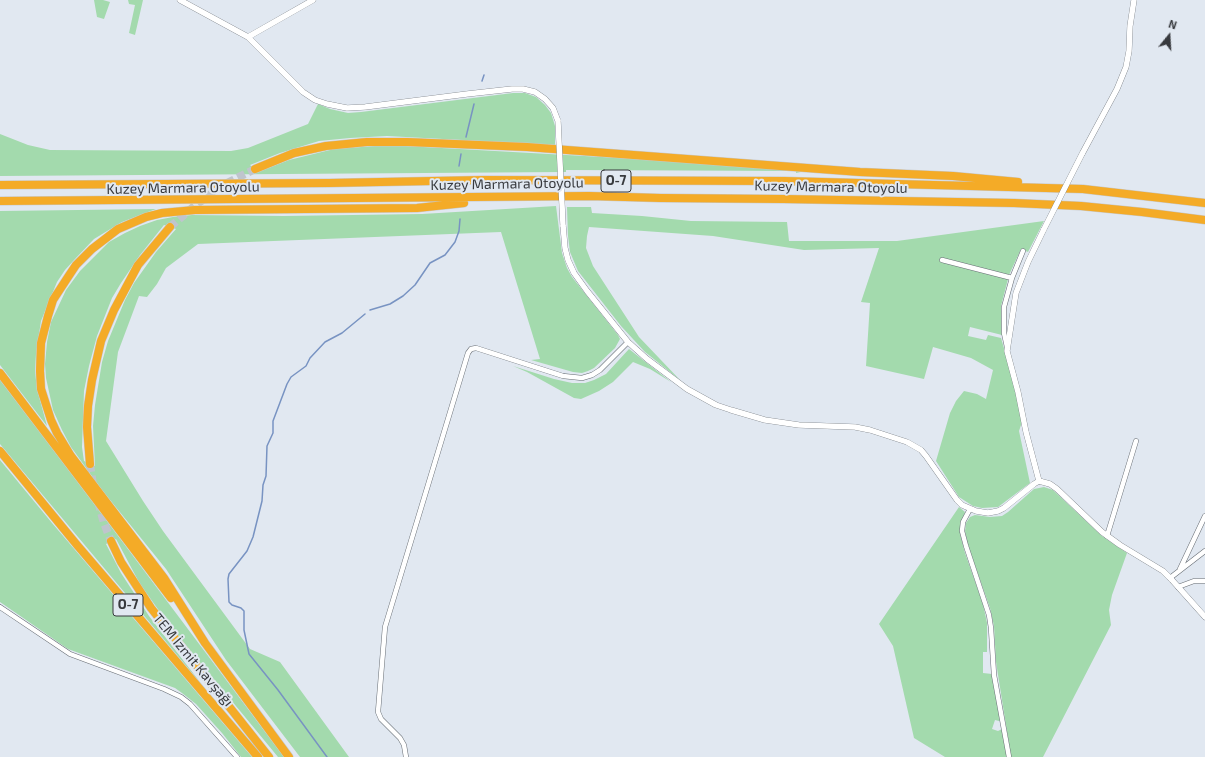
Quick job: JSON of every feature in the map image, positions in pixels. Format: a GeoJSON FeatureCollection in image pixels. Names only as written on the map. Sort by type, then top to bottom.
{"type":"FeatureCollection","features":[{"type":"Feature","properties":{"kind":"highway"},"geometry":{"type":"LineString","coordinates":[[255,169],[294,153],[326,146],[366,142],[407,142],[527,147],[853,171],[953,176],[1083,189]]}},
{"type":"Feature","properties":{"kind":"highway","name":"Kuzey Marmara Otoyolu"},"geometry":{"type":"LineString","coordinates":[[0,185],[329,183],[484,180],[791,182],[1083,189],[1205,203]]}},
{"type":"Feature","properties":{"kind":"highway","name":"Kuzey Marmara Otoyolu"},"geometry":{"type":"LineString","coordinates":[[0,201],[53,202],[589,196],[661,198],[783,198],[1014,203],[1081,206],[1205,220]]}},
{"type":"Feature","properties":{"kind":"highway"},"geometry":{"type":"LineString","coordinates":[[205,643],[164,578],[70,456],[51,420],[41,389],[40,343],[53,300],[76,266],[99,243],[118,230],[132,223],[162,213],[174,211],[417,208],[507,198]]}},
{"type":"Feature","properties":{"kind":"highway"},"geometry":{"type":"LineString","coordinates":[[90,464],[87,427],[88,406],[96,361],[106,328],[128,282],[138,265],[170,227]]}},
{"type":"Feature","properties":{"kind":"highway","name":"TEM İzmit Kavşağı"},"geometry":{"type":"LineString","coordinates":[[0,373],[205,643]]}},
{"type":"Feature","properties":{"kind":"highway","name":"TEM İzmit Kavşağı"},"geometry":{"type":"LineString","coordinates":[[0,452],[82,551],[258,757]]}},
{"type":"Feature","properties":{"kind":"highway"},"geometry":{"type":"LineString","coordinates":[[111,541],[121,562],[151,608],[269,757]]}},
{"type":"Feature","properties":{"kind":"highway","name":"O-7"},"geometry":{"type":"LineString","coordinates":[[205,643],[289,757]]}},
{"type":"Feature","properties":{"kind":"street"},"geometry":{"type":"LineString","coordinates":[[180,0],[248,37],[303,92],[315,100],[327,104],[347,108],[365,107],[512,89],[523,89],[535,92],[545,99],[553,108],[558,121],[563,225],[565,248],[568,260],[574,273],[628,342],[647,358],[687,389],[702,398],[730,410],[781,423],[862,429],[907,442],[921,450],[957,500],[970,509],[985,513],[998,511],[1039,481],[1050,484],[1107,536],[1162,571],[1205,617]]}},
{"type":"Feature","properties":{"kind":"street"},"geometry":{"type":"LineString","coordinates":[[248,37],[313,0]]}},
{"type":"Feature","properties":{"kind":"street"},"geometry":{"type":"LineString","coordinates":[[1007,351],[1013,309],[1020,279],[1082,154],[1117,89],[1126,67],[1134,0]]}},
{"type":"Feature","properties":{"kind":"street"},"geometry":{"type":"LineString","coordinates":[[1023,251],[1012,278],[1004,307],[1004,333],[1026,432],[1039,481]]}},
{"type":"Feature","properties":{"kind":"street"},"geometry":{"type":"LineString","coordinates":[[942,260],[1012,278]]}},
{"type":"Feature","properties":{"kind":"street"},"geometry":{"type":"LineString","coordinates":[[406,757],[404,745],[400,738],[381,719],[378,712],[385,627],[468,353],[471,349],[476,348],[563,376],[582,378],[592,376],[600,370],[628,342]]}},
{"type":"Feature","properties":{"kind":"street"},"geometry":{"type":"LineString","coordinates":[[1107,536],[1136,441]]}},
{"type":"Feature","properties":{"kind":"street"},"geometry":{"type":"LineString","coordinates":[[970,509],[962,531],[989,615],[994,675],[1009,757]]}},
{"type":"Feature","properties":{"kind":"street"},"geometry":{"type":"LineString","coordinates":[[1180,570],[1205,516]]}},
{"type":"Feature","properties":{"kind":"street"},"geometry":{"type":"LineString","coordinates":[[1170,578],[1205,551]]}},
{"type":"Feature","properties":{"kind":"street"},"geometry":{"type":"LineString","coordinates":[[1178,587],[1194,581],[1205,581]]}},
{"type":"Feature","properties":{"kind":"street"},"geometry":{"type":"LineString","coordinates":[[0,606],[70,654],[164,688],[181,698],[190,704],[237,757]]}},
{"type":"Feature","properties":{"kind":"green space"},"geometry":{"type":"Polygon","coordinates":[[[94,0],[110,2],[104,19],[97,17],[94,0]]]}},
{"type":"Feature","properties":{"kind":"green space"},"geometry":{"type":"Polygon","coordinates":[[[128,0],[143,0],[135,35],[129,33],[135,5],[129,4],[128,0]]]}},
{"type":"Feature","properties":{"kind":"green space"},"geometry":{"type":"Polygon","coordinates":[[[513,93],[525,93],[536,97],[545,105],[551,113],[555,126],[555,145],[387,136],[350,138],[319,141],[280,153],[250,165],[258,172],[289,160],[334,149],[388,145],[620,158],[806,171],[796,173],[796,171],[566,170],[566,172],[0,176],[0,134],[28,145],[50,150],[231,151],[248,148],[308,124],[318,104],[330,109],[348,113],[513,93]]]}},
{"type":"Feature","properties":{"kind":"green space"},"geometry":{"type":"Polygon","coordinates":[[[556,206],[562,253],[567,268],[572,277],[618,335],[620,339],[615,348],[594,368],[582,373],[573,372],[531,360],[540,359],[501,232],[198,244],[166,268],[157,284],[147,297],[139,296],[118,352],[106,441],[163,531],[250,649],[280,662],[349,757],[300,757],[226,660],[166,569],[102,490],[71,447],[53,410],[46,378],[45,364],[51,322],[66,290],[80,271],[109,242],[140,226],[157,220],[192,215],[284,216],[422,214],[556,206]],[[164,225],[140,255],[112,298],[97,336],[84,391],[82,447],[84,461],[95,466],[93,426],[95,405],[102,362],[108,341],[125,300],[134,283],[156,252],[176,229],[164,225]]]}},
{"type":"Feature","properties":{"kind":"green space"},"geometry":{"type":"Polygon","coordinates":[[[567,207],[591,207],[592,213],[691,221],[787,222],[789,241],[897,241],[1044,221],[1028,252],[1021,249],[1009,275],[941,258],[940,261],[1008,279],[1001,306],[1002,335],[970,327],[968,336],[986,340],[988,335],[1001,338],[1010,369],[1022,422],[1019,431],[1030,483],[998,507],[982,508],[973,506],[959,497],[936,461],[950,413],[956,401],[964,391],[977,394],[986,399],[993,370],[971,358],[933,347],[924,379],[866,366],[870,303],[861,302],[879,248],[804,250],[713,236],[589,227],[586,248],[593,266],[639,337],[680,380],[645,352],[621,326],[578,271],[570,252],[567,207]]]}},
{"type":"Feature","properties":{"kind":"green space"},"geometry":{"type":"Polygon","coordinates":[[[156,209],[122,222],[94,239],[65,270],[57,282],[41,321],[36,354],[35,371],[37,389],[47,426],[0,365],[0,211],[156,209]]]}},
{"type":"Feature","properties":{"kind":"green space"},"geometry":{"type":"Polygon","coordinates":[[[629,349],[671,382],[650,369],[633,362],[613,382],[599,391],[581,399],[574,398],[513,366],[554,379],[572,383],[585,383],[606,374],[629,349]]]}},
{"type":"Feature","properties":{"kind":"green space"},"geometry":{"type":"Polygon","coordinates":[[[0,380],[284,757],[278,757],[170,626],[140,584],[116,539],[106,544],[121,573],[149,616],[203,686],[0,444],[0,380]]]}},
{"type":"Feature","properties":{"kind":"green space"},"geometry":{"type":"Polygon","coordinates":[[[0,460],[252,757],[241,757],[196,704],[175,688],[68,649],[0,602],[0,460]]]}},
{"type":"Feature","properties":{"kind":"green space"},"geometry":{"type":"Polygon","coordinates":[[[1044,487],[1053,490],[1102,536],[1127,553],[1112,595],[1109,610],[1111,625],[1043,757],[1011,757],[996,662],[994,626],[990,608],[968,546],[965,531],[966,523],[970,517],[975,515],[990,517],[1002,516],[1034,489],[1044,487]]]}},
{"type":"Feature","properties":{"kind":"green space"},"geometry":{"type":"Polygon","coordinates":[[[959,507],[965,512],[960,528],[960,534],[983,604],[987,623],[987,652],[983,652],[983,673],[992,674],[1000,720],[995,720],[992,729],[998,731],[1002,729],[1007,757],[945,757],[914,738],[893,646],[879,624],[959,507]]]}},
{"type":"Feature","properties":{"kind":"waterway"},"geometry":{"type":"LineString","coordinates":[[482,81],[484,75]]}},
{"type":"Feature","properties":{"kind":"waterway"},"geometry":{"type":"LineString","coordinates":[[466,137],[474,104]]}},
{"type":"Feature","properties":{"kind":"waterway"},"geometry":{"type":"LineString","coordinates":[[459,166],[461,154]]}},
{"type":"Feature","properties":{"kind":"waterway"},"geometry":{"type":"LineString","coordinates":[[370,310],[390,304],[403,296],[415,285],[430,263],[445,255],[455,242],[459,231],[460,219]]}},
{"type":"Feature","properties":{"kind":"waterway"},"geometry":{"type":"LineString","coordinates":[[327,757],[278,690],[249,654],[244,630],[244,611],[229,602],[228,579],[229,574],[247,551],[253,537],[262,501],[263,485],[266,476],[267,446],[273,433],[273,421],[287,384],[291,377],[306,366],[310,358],[325,342],[342,333],[365,314]]}},
{"type":"Feature","properties":{"kind":"tunnel"},"geometry":{"type":"LineString","coordinates":[[170,227],[192,208],[223,185],[255,169]]}},
{"type":"Feature","properties":{"kind":"tunnel"},"geometry":{"type":"LineString","coordinates":[[90,464],[93,485]]}},
{"type":"Feature","properties":{"kind":"tunnel"},"geometry":{"type":"LineString","coordinates":[[98,502],[111,541]]}}]}
